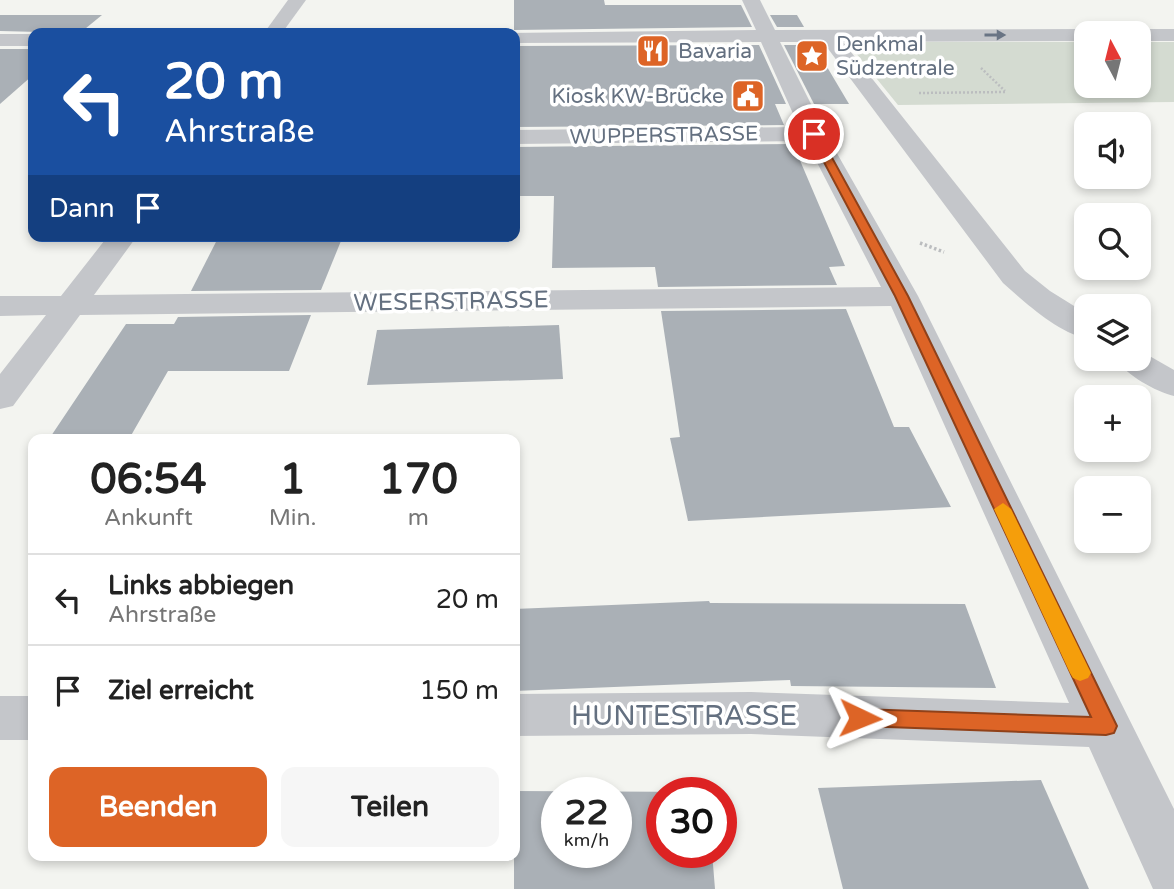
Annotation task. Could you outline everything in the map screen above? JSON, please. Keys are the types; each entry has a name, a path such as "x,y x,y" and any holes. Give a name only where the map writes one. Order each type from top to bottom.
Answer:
{"street":[{"path":"277,28 297,0"},
{"path":"751,0 814,134 902,296 1174,870"},
{"path":"1152,35 1174,34"},
{"path":"520,37 1074,35"},
{"path":"828,36 1014,276 1039,298 1074,321"},
{"path":"0,40 28,40"},
{"name":"WUPPERSTRASSE","path":"520,136 814,134"},
{"path":"0,398 118,242"},
{"name":"WESERSTRASSE","path":"0,306 902,296"},
{"path":"1151,370 1174,385"},
{"name":"HUNTESTRASSE","path":"520,715 751,713 1106,726"},
{"path":"0,718 28,718"}],"path":[{"path":"918,93 1005,92"}],"shaded area":[{"path":"847,42 1074,42 1074,98 1152,98 1152,42 1174,42 1174,102 898,105"}],"building":[{"path":"514,0 604,0 605,5 741,5 752,27 520,30 514,28"},
{"path":"0,15 102,15 86,28 0,31"},
{"path":"770,15 797,15 804,27 777,27"},
{"path":"759,45 786,104 775,104 784,125 520,127 520,46"},
{"path":"784,45 814,45 849,104 814,104"},
{"path":"0,49 28,49 28,79 0,104"},
{"path":"793,144 845,266 829,267 837,285 658,287 655,267 552,268 554,196 520,196 520,147"},
{"path":"216,242 341,242 321,290 191,291"},
{"path":"846,309 894,427 909,427 951,507 688,521 670,438 680,437 661,311"},
{"path":"311,315 289,371 168,371 132,434 52,434 126,324 174,324 178,317"},
{"path":"559,325 563,379 367,385 377,330"},
{"path":"709,601 965,604 996,688 791,686 790,680 520,691 520,609"},
{"path":"1041,780 1089,889 843,889 818,788"},
{"path":"520,791 541,791 541,868 632,868 632,792 646,792 646,868 713,868 715,889 514,889 514,861 520,861"}],"slow traffic":[{"path":"1003,509 1080,673"}],"place":[{"name":"Bavaria","path":"653,51"},
{"name":"Denkmal Südzentrale","path":"812,56"},
{"name":"Kiosk KW-Brücke","path":"748,96"}],"route":[{"path":"814,134 902,296 1106,726 860,718"}]}
